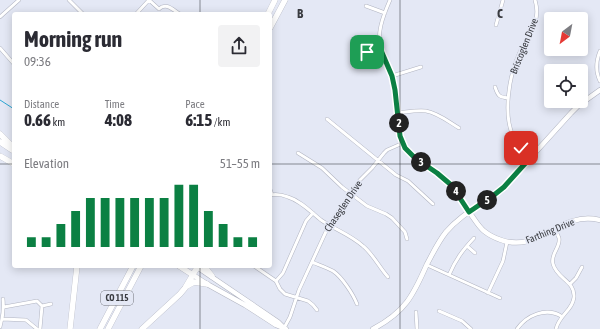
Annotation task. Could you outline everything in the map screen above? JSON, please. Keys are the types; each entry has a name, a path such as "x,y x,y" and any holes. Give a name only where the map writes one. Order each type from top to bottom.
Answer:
{"highway":[{"path":"268,12 275,0"},
{"path":"272,25 285,0"},
{"path":"0,134 12,146"},
{"path":"0,142 12,150"},
{"path":"0,156 12,163"},
{"path":"70,329 77,268"},
{"name":"CO 115","path":"100,329 132,268"},
{"name":"CO 115","path":"108,329 140,268"},
{"path":"182,268 193,275"},
{"path":"142,329 180,294 196,268"},
{"path":"206,268 212,276"},
{"path":"185,288 194,282 207,284"}],"street":[{"path":"0,17 19,0"},
{"path":"69,0 81,12"},
{"path":"138,12 149,0 159,9"},
{"name":"Farthing Drive","path":"390,0 379,32 380,48 392,76 400,136 410,154 450,184 479,226 497,238 507,242 527,241 571,221 580,219 600,220"},
{"path":"496,25 504,0"},
{"name":"Briscoglen Drive","path":"531,157 521,148 513,135 510,124 508,98 510,79 516,61 536,22 537,13 535,0"},
{"path":"158,12 161,6 166,6 176,12"},
{"path":"366,6 385,13"},
{"path":"0,48 12,62"},
{"path":"355,65 364,54 380,48"},
{"path":"600,51 596,67 600,81"},
{"path":"392,76 421,67"},
{"path":"495,87 498,94 508,98"},
{"path":"373,329 390,318 404,306 414,291 437,246 446,232 462,217 504,187 571,113 600,90"},
{"path":"397,113 420,111 430,112 459,128"},
{"path":"327,119 396,175 408,181 433,204"},
{"name":"Chaseglen Drive","path":"285,329 328,225 360,180 387,150 403,143"},
{"path":"298,153 322,168 334,180 368,206 392,218 405,232 407,239"},
{"path":"272,195 293,199 328,225 364,246 388,277"},
{"path":"276,281 283,273 306,221 313,213"},
{"path":"555,229 559,238 559,243 553,255 553,264 557,273 570,284 574,293 573,302 561,316 557,323 556,329"},
{"path":"449,275 460,254 474,238"},
{"path":"488,293 503,261 507,242"},
{"path":"467,246 475,254"},
{"path":"312,262 330,269 336,274 355,297 357,304"},
{"path":"427,265 500,298"},
{"path":"570,284 576,278 582,267"},
{"path":"200,268 278,322 285,329"},
{"path":"257,268 276,281 285,294 311,303 317,310"},
{"path":"193,275 285,329"},
{"path":"0,327 4,307 3,299"},
{"path":"4,307 37,301 42,306 40,329"},
{"path":"42,306 51,304"},
{"path":"439,311 462,321 471,329"},
{"path":"416,312 418,329"},
{"path":"517,329 525,320 538,313 552,312 561,316"},
{"path":"1,321 26,320 37,329"}],"waterway":[{"path":"0,100 12,108"}],"route":[{"path":"367,52 380,48 390,71 395,90 400,136 405,148 415,158 444,178 456,192 469,212 504,187 531,157 521,148"}]}
